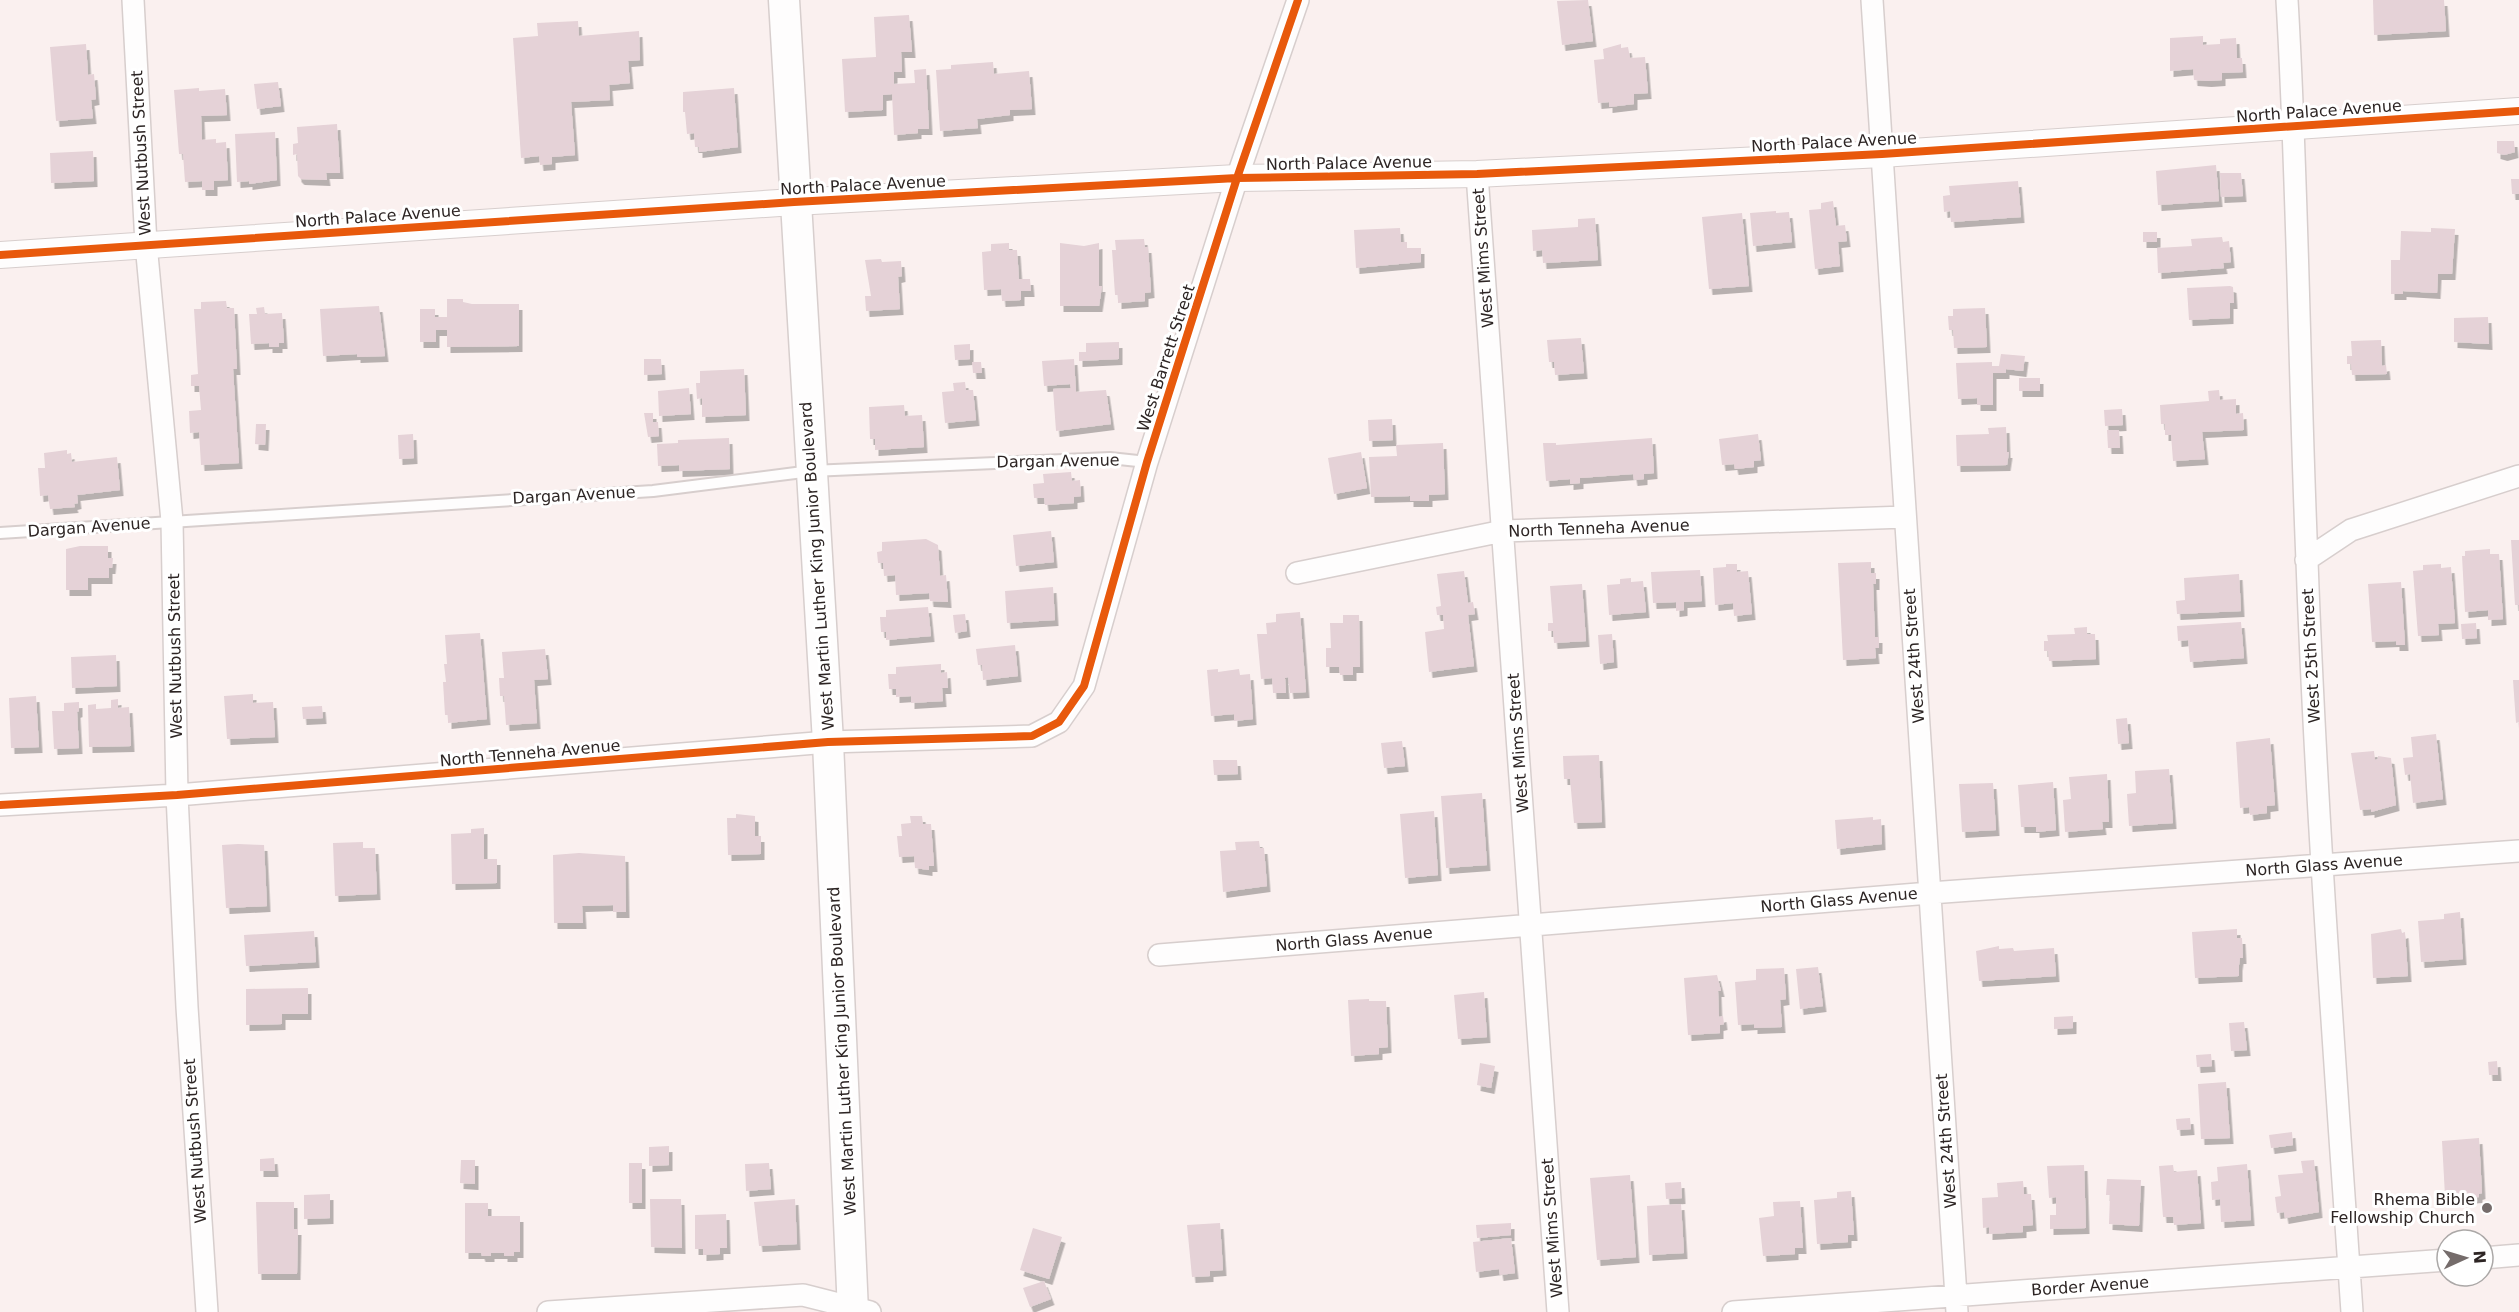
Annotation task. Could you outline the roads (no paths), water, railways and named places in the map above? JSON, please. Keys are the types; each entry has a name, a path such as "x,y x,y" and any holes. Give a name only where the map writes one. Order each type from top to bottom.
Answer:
{"main road":[{"name":"West Martin Luther King Junior Boulevard","path":"784,0 859,1310"}],"street":[{"name":"West Nutbush Street","path":"133,0 146,244 172,521 177,795 187,1007 207,1312"},
{"name":"West Barrett Street","path":"1059,722 1084,686 1147,462 1237,178 1298,0"},
{"name":"West 24th Street","path":"1872,0 1957,1304"},
{"name":"West 25th Street","path":"2287,0 2295,126 2307,560 2322,865 2352,1312"},
{"name":"North Palace Avenue","path":"0,255 794,202 1237,178 1477,174 1882,154 2519,111"},
{"name":"West Mims Street","path":"1477,174 1558,1312"},
{"path":"2307,560 2351,530 2519,476"},
{"name":"North Tenneha Avenue","path":"1297,573 1503,531 1905,517"},
{"name":"North Tenneha Avenue","path":"0,805 177,795 828,742 1032,736 1059,722"},
{"name":"North Glass Avenue","path":"1159,955 1930,893 2519,851"},
{"path":"2495,1257 2519,1255"},
{"name":"Border Avenue","path":"1733,1312 1957,1304 2435,1261"},
{"path":"548,1312 803,1295 859,1310"}],"lane":[{"name":"Dargan Avenue","path":"0,534 653,491 811,471 1110,458 1147,462"}],"place":[{"name":"Rhema Bible Fellowship Church","path":"2487,1208"}]}
